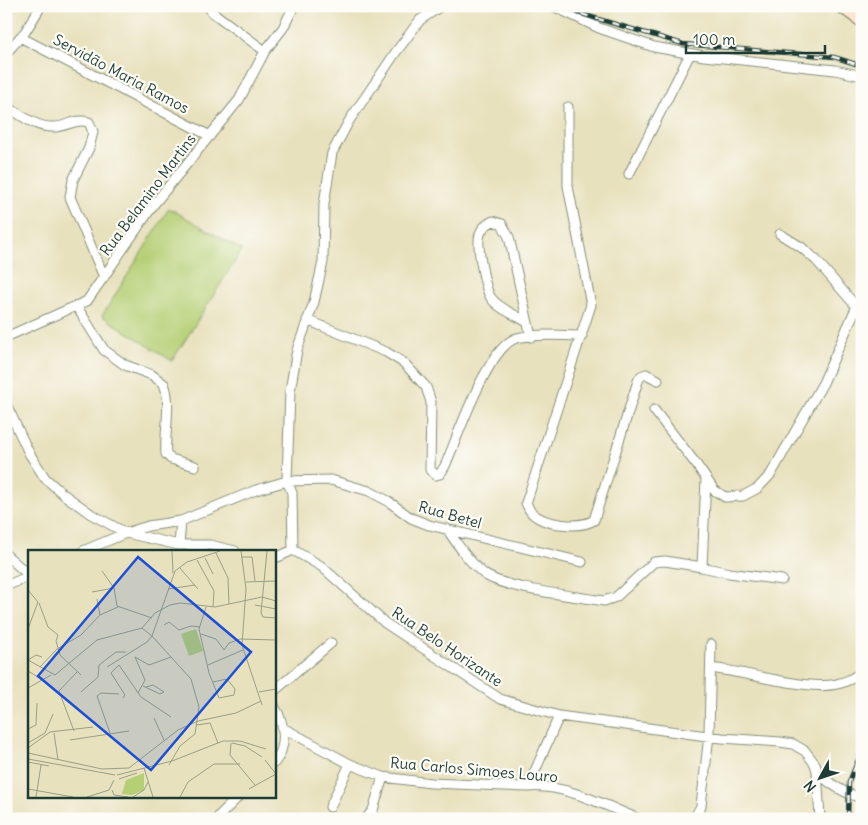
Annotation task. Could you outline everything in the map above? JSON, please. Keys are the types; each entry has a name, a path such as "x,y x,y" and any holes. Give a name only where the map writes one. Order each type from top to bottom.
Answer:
{"main road":[{"path":"841,6 862,21"}],"street":[{"path":"6,53 20,37 40,6"},
{"path":"208,6 212,12 265,51"},
{"name":"Rua Belamino Martins","path":"6,338 87,302 154,204 239,100 265,51 283,28 294,6"},
{"path":"275,557 293,550 292,493 287,481 290,391 297,350 314,302 323,262 324,204 332,153 349,121 396,52 420,20 441,6"},
{"path":"553,6 599,28 654,47 690,54 835,70 862,76"},
{"name":"Servidão Maria Ramos","path":"20,37 210,136"},
{"path":"629,174 690,54"},
{"path":"6,106 40,125 55,128 80,120 89,122 94,132 89,148 72,180 70,197 104,277"},
{"path":"568,107 568,186 591,305 526,502 531,513 543,521 564,525 588,524 594,520 638,381 641,376 646,374 658,380"},
{"path":"527,322 500,306 491,298 479,257 479,235 485,225 493,221 502,224 509,237 531,337"},
{"path":"654,410 714,490 725,497 743,496 758,488 771,474 823,383 859,310 816,260 801,247 780,234"},
{"path":"77,307 104,350 125,365 152,375 164,384 167,393 166,454 171,459 195,466"},
{"path":"307,320 386,352 404,363 426,387 431,402 430,470 436,475 440,474 445,466 482,377 502,347 516,338 582,336"},
{"path":"6,404 45,478 63,494 91,514 126,533 179,545 226,550"},
{"path":"702,567 706,479"},
{"name":"Rua Betel","path":"85,550 148,526 181,521 256,490 287,481 331,480 368,491 388,501 410,518 582,562"},
{"path":"179,545 181,521"},
{"path":"447,529 468,559 486,575 506,584 604,601 616,597 654,562 665,561 729,573 782,580"},
{"name":"Rua Belo Horizante","path":"293,550 321,566 385,623 500,699 559,716 722,738 793,744 805,751 815,764 817,771"},
{"path":"6,555 28,574"},
{"path":"6,586 28,575"},
{"path":"275,690 331,643"},
{"path":"694,819 701,806 709,735 711,644"},
{"path":"711,668 802,685 820,686 834,684 855,677 862,671"},
{"path":"275,708 284,728 281,747 275,762"},
{"path":"528,788 559,716"},
{"name":"Rua Carlos Simoes Louro","path":"284,728 350,764 383,777 431,783 528,788 539,786 573,793 638,819"},
{"path":"330,807 350,764"},
{"path":"817,771 828,783 849,795 862,798"},
{"path":"817,771 820,819"},
{"path":"366,819 373,810 383,777"},
{"path":"220,818 237,798"}],"green space":[{"path":"169,208 242,250 172,361 102,316"}],"railway":[{"path":"567,6 578,13 683,44 834,57 862,66"},
{"path":"848,819 849,782 862,750"}]}
